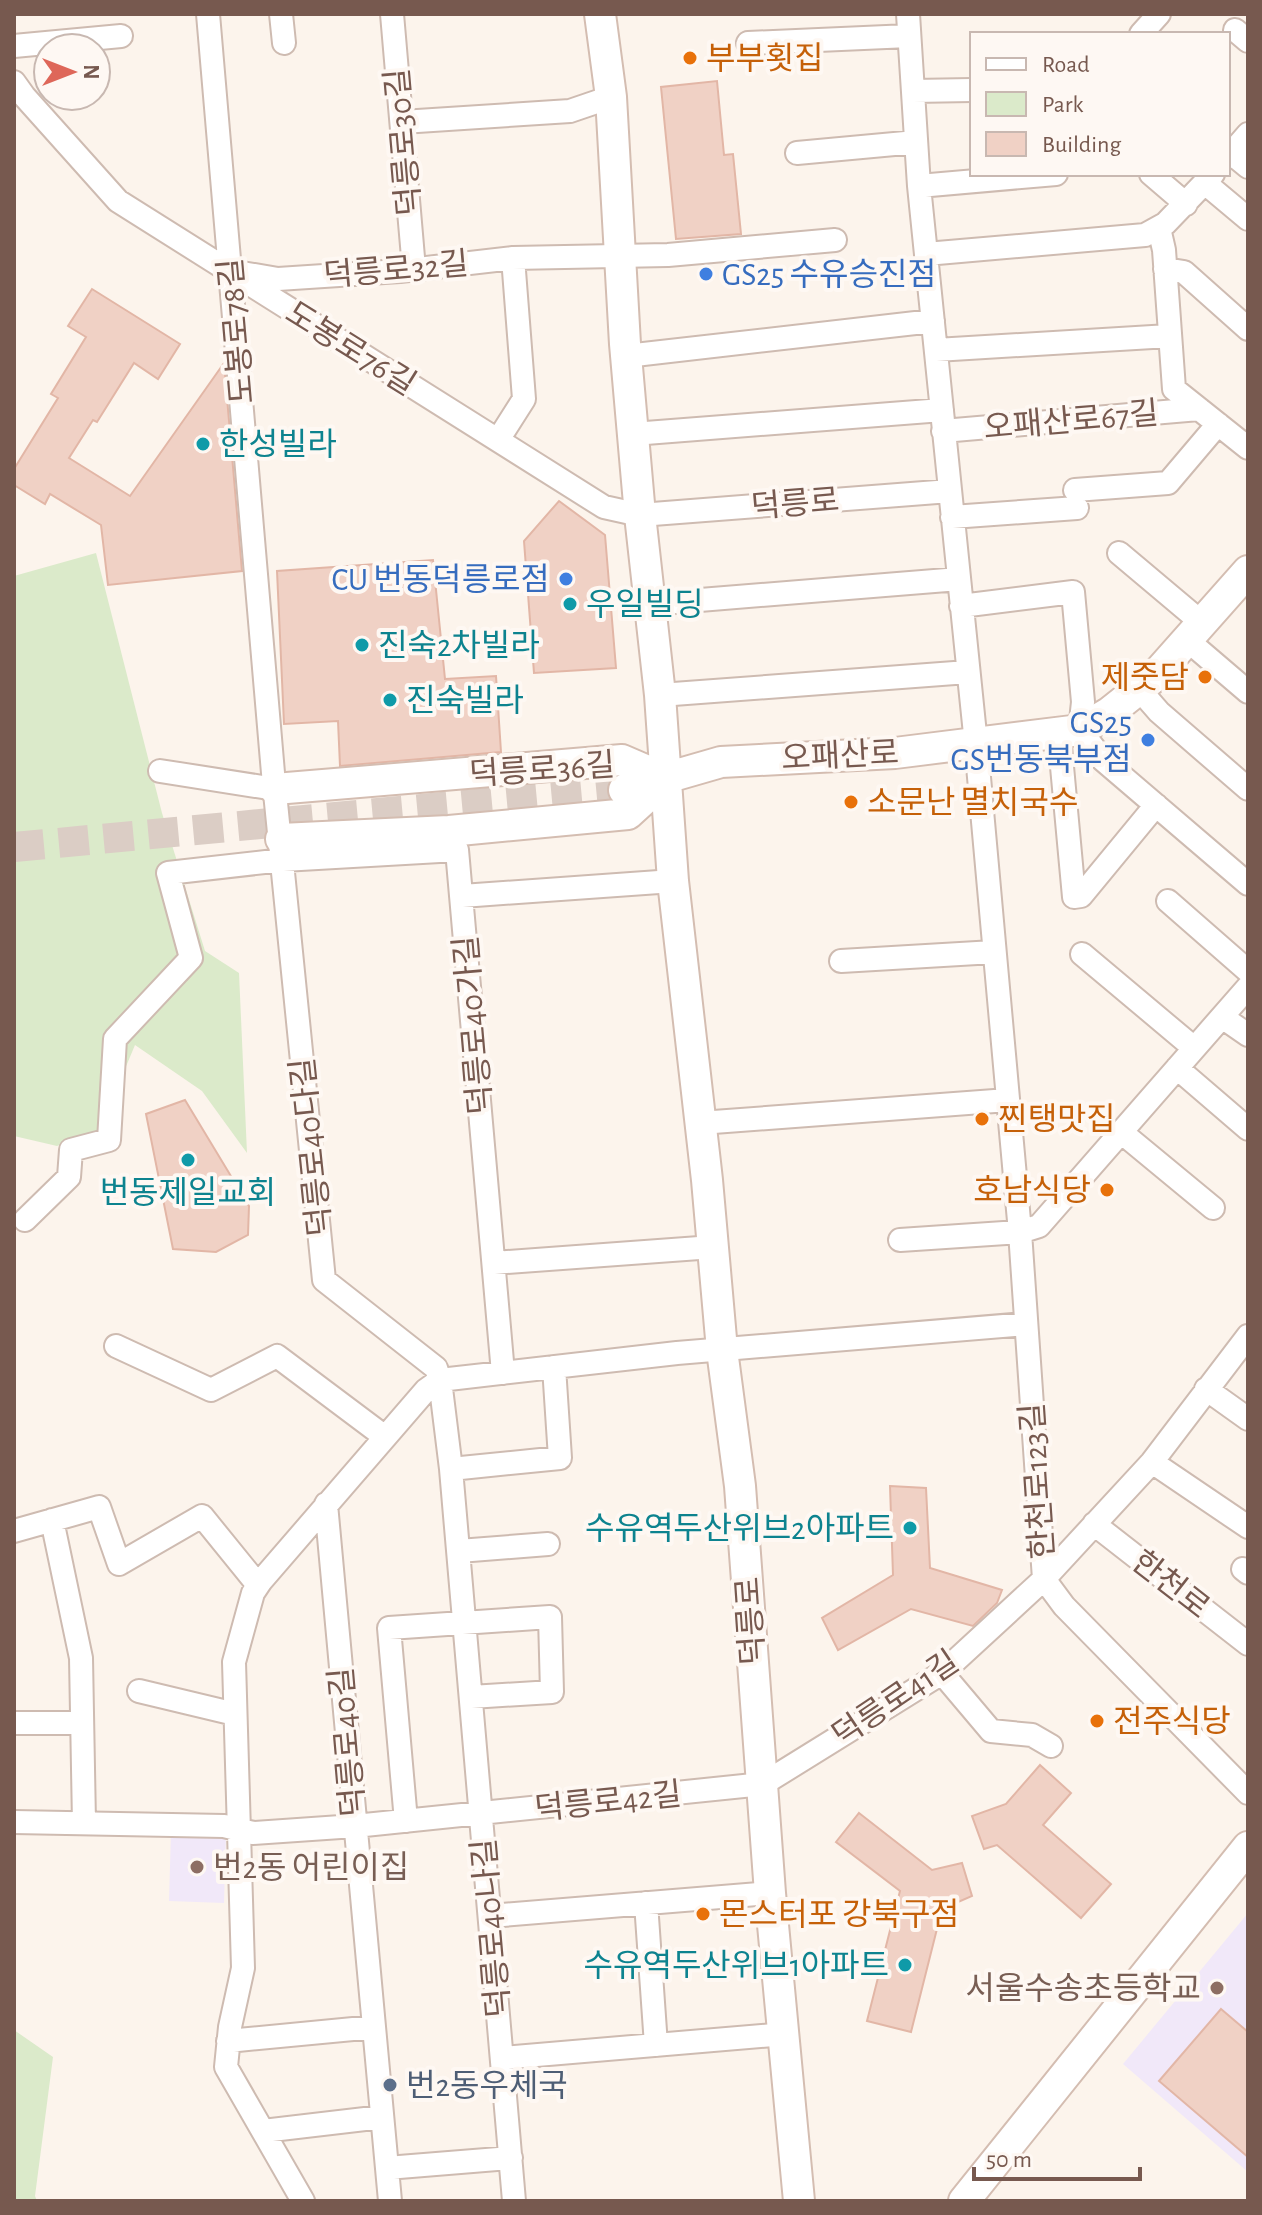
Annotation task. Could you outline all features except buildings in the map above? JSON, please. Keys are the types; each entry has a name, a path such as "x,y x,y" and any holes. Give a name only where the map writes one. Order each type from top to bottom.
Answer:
{"main road":[{"name":"덕릉로","path":"600,14 611,97 626,356 660,695 673,881 722,1350 740,1486 770,1893 799,2201"},
{"name":"오패산로","path":"624,790 721,762 895,753 1070,732 1110,712 1154,677 1248,571"},
{"name":"덕릉로36길","path":"275,789 622,760 666,779 628,814 282,849"},
{"path":"964,2201 1248,1847"}],"street":[{"name":"도봉로78길","path":"208,14 282,849"},
{"path":"281,14 284,43"},
{"name":"덕릉로30길","path":"392,14 414,269"},
{"path":"1143,32 1159,14"},
{"name":"오패산로67길","path":"748,43 908,25 919,186 976,744"},
{"path":"14,46 121,36"},
{"name":"도봉로76길","path":"14,83 118,201 604,507 640,515"},
{"path":"913,91 970,90"},
{"path":"402,122 570,111 611,97"},
{"path":"797,153 916,142"},
{"path":"919,186 1033,176"},
{"path":"1153,176 1186,204"},
{"path":"926,254 1145,235 1159,228 1186,204 1209,178 1248,219"},
{"path":"1159,228 1174,389 1248,448"},
{"path":"620,254 668,255 835,240"},
{"name":"덕릉로32길","path":"231,271 278,279 513,258 620,254"},
{"name":"덕릉로32길","path":"498,440 524,399 513,258"},
{"path":"1165,269 1184,272 1248,329"},
{"path":"626,356 933,321"},
{"path":"936,350 1169,336"},
{"name":"오패산로67길","path":"942,421 1199,409"},
{"path":"633,434 942,421"},
{"path":"952,517 1168,483 1218,424"},
{"name":"덕릉로","path":"640,515 950,491"},
{"path":"1119,553 1248,692"},
{"path":"651,604 959,579"},
{"path":"961,606 1073,592 1083,702 1070,732 1074,897 1081,896 1156,805"},
{"path":"660,695 968,672"},
{"path":"1139,689 1159,712 1248,789"},
{"path":"1070,732 1248,884"},
{"name":"한천로123길","path":"976,744 1020,1232 1044,1579 1064,1606 1248,1793"},
{"name":"덕릉로36길","path":"160,771 275,789"},
{"path":"25,1220 69,1177 71,1150 109,1140 115,1039 191,958 168,873 282,849"},
{"name":"덕릉로40가길","path":"282,849 457,850 503,1373"},
{"name":"덕릉로40다길","path":"282,849 324,1280 436,1368 440,1380"},
{"path":"462,896 673,881"},
{"path":"1168,901 1248,971"},
{"path":"841,961 994,952"},
{"path":"1082,954 1194,1048"},
{"path":"900,1240 1020,1232 1039,1226 1248,987"},
{"path":"1222,1017 1248,1035"},
{"path":"1177,1068 1248,1129"},
{"path":"700,1123 1008,1100"},
{"path":"1121,1132 1213,1208"},
{"path":"494,1263 713,1247"},
{"path":"303,2201 226,2067 228,2041 243,1968 234,1662 258,1585 426,1390 440,1380 722,1350 1026,1324"},
{"name":"덕릉로41길","path":"763,1784 942,1673 1044,1579 1152,1462 1206,1389 1245,1343"},
{"path":"116,1346 211,1390 277,1356 385,1437"},
{"path":"451,1469 560,1458 554,1367"},
{"name":"덕릉로40나길","path":"440,1380 459,1551 514,2201"},
{"path":"1206,1389 1248,1419"},
{"path":"1152,1462 1248,1527"},
{"name":"덕릉로40길","path":"326,1504 390,2201"},
{"path":"14,1531 99,1507 119,1564 202,1516 258,1585"},
{"path":"52,1520 81,1658 84,1823"},
{"name":"한천로","path":"1094,1524 1248,1644"},
{"path":"459,1551 548,1544"},
{"path":"406,1821 389,1628 550,1617 552,1692 471,1697"},
{"path":"942,1673 991,1731 1032,1735 1051,1746"},
{"path":"139,1691 235,1714"},
{"path":"14,1723 82,1723"},
{"name":"덕릉로42길","path":"14,1822 224,1826 253,1833 355,1826 763,1784"},
{"path":"490,1916 770,1893"},
{"path":"646,1903 656,2045"},
{"path":"228,2041 374,2027"},
{"path":"502,2058 785,2034"},
{"path":"263,2131 382,2117"},
{"path":"387,2168 511,2158"}],"shaded area":[{"name":"번2동 어린이집","path":"171,1831 226,1833 224,1903 169,1901"},
{"name":"서울수송초등학교","path":"1248,1913 1248,2172 1123,2064"}],"green space":[{"path":"96,553 162,813 205,951 239,973 247,1153 202,1091 135,1045 99,1131 57,1146 14,1136 14,576"},
{"path":"14,2030 53,2057 35,2196 37,2201 14,2201"}],"tunnel":[{"path":"14,847 624,790"}],"place":[{"name":"부부횟집","path":"690,58"},
{"name":"GS25 수유승진점","path":"706,274"},
{"name":"한성빌라","path":"203,444"},
{"name":"CU 번동덕릉로점","path":"566,579"},
{"name":"우일빌딩","path":"570,604"},
{"name":"진숙2차빌라","path":"362,645"},
{"name":"제줏담","path":"1205,677"},
{"name":"진숙빌라","path":"390,700"},
{"name":"GS25 GS번동북부점","path":"1148,740"},
{"name":"소문난 멸치국수","path":"851,802"},
{"name":"찐탱맛집","path":"982,1119"},
{"name":"번동제일교회","path":"188,1160"},
{"name":"호남식당","path":"1107,1190"},
{"name":"수유역두산위브2아파트","path":"910,1528"},
{"name":"전주식당","path":"1097,1721"},
{"name":"번2동 어린이집","path":"197,1867"},
{"name":"몬스터포 강북구점","path":"703,1914"},
{"name":"수유역두산위브1아파트","path":"905,1965"},
{"name":"서울수송초등학교","path":"1217,1988"},
{"name":"번2동우체국","path":"390,2085"}]}
